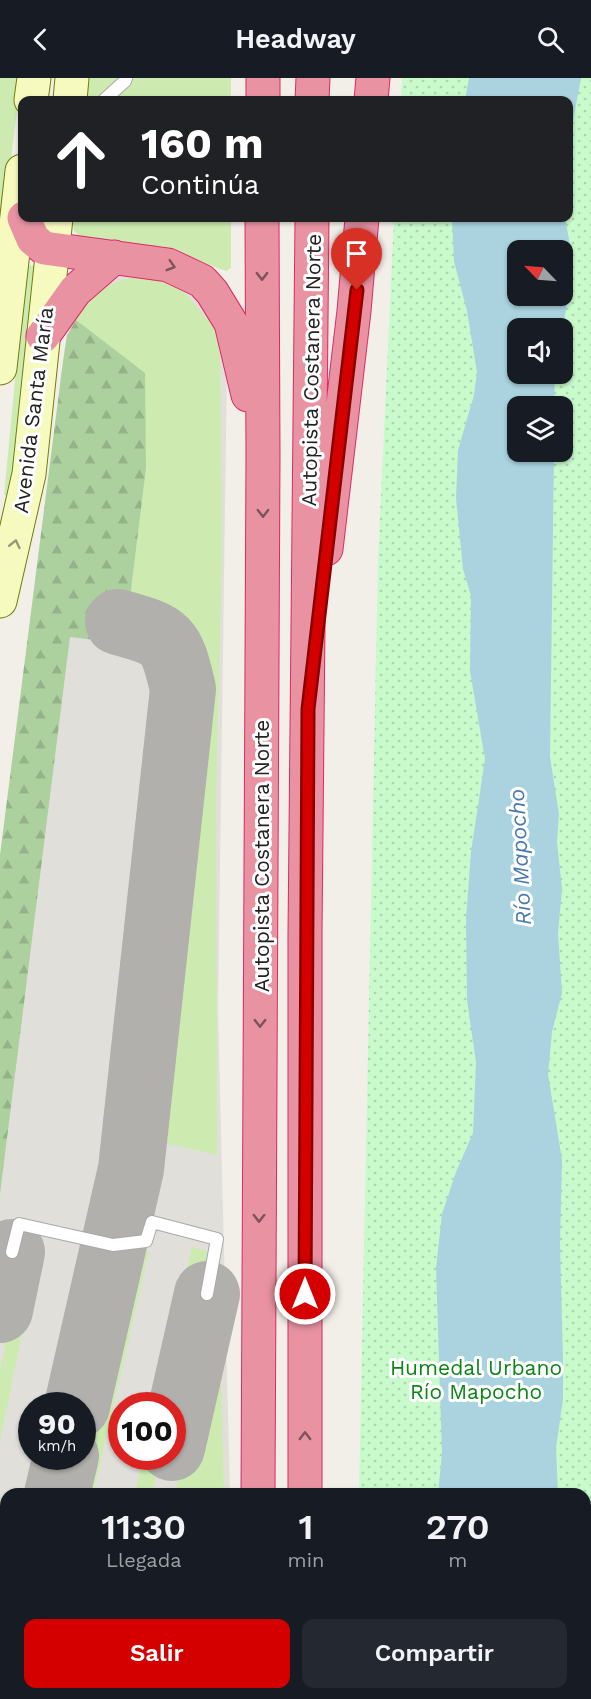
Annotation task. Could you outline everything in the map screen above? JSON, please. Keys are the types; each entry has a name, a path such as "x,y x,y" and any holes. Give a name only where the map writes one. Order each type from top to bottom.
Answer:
{"highway":[{"path":"263,78 263,96"},
{"path":"312,96 313,78"},
{"path":"371,96 373,78"},
{"path":"28,222 33,239 52,250 168,265 185,271 212,292 231,323 237,341 263,455"},
{"name":"Autopista Costanera Norte","path":"258,1488 262,222"},
{"name":"Autopista Costanera Norte","path":"305,1488 312,222"},
{"path":"308,709 354,311 362,222"},
{"path":"43,336 75,291 114,257"}],"main road":[{"path":"32,96 34,78"},
{"path":"70,96 72,78"},
{"name":"Avenida Santa María","path":"0,368 19,222"},
{"name":"Avenida Santa María","path":"0,601 29,474 56,222"}],"lane":[{"path":"108,96 126,78"},
{"path":"12,1252 19,1224 113,1245 146,1241 152,1222 217,1239 207,1294"}],"shaded area":[{"path":"146,271 191,293 214,320 227,365 218,1010 230,1488 0,1488 0,859 71,321 89,290 123,272"}],"green space":[{"path":"0,78 21,78 18,96 0,249"},
{"path":"87,78 231,78 231,96 85,96"},
{"name":"Humedal Urbano Río Mapocho","path":"402,78 591,78 591,1488 359,1488 378,560 394,222 573,222 573,96 401,96"},
{"path":"73,222 231,222 231,268 226,271 182,255 82,238 74,231"},
{"path":"26,265 35,266 10,496 4,495"},
{"path":"138,276 161,281 185,292 220,335 222,552 216,794 217,1155 152,1140 201,675 190,650 170,627 47,604 83,326 76,320 88,302 101,290 117,282"},
{"path":"76,320 145,373 146,468 129,606 108,606 104,641 70,637 0,1194 0,855 63,361 67,335"},
{"path":"0,1223 12,1225 0,1283"},
{"path":"28,1233 42,1236 0,1441 0,1370"},
{"path":"84,1245 102,1250 70,1392 54,1392"},
{"path":"127,1247 149,1251 117,1392 108,1392 108,1429 94,1488 73,1488 77,1470 96,1470 95,1392"},
{"path":"192,1247 210,1252 177,1392 158,1392"},
{"path":"219,1291 224,1488 176,1488 180,1470 186,1470 186,1443"},
{"path":"38,1470 52,1470 48,1488 34,1488"},
{"path":"140,1470 158,1470 153,1488 136,1488"}],"water":[{"path":"469,78 581,78 573,121 573,96 466,96"},
{"name":"Río Mapocho","path":"452,222 566,222 569,240 507,240 507,306 566,306 565,318 507,318 507,384 555,384 554,396 507,396 507,462 554,462 550,757 559,814 557,842 562,889 558,933 562,993 552,1032 548,1074 562,1160 560,1243 563,1399 556,1448 558,1488 439,1488 442,1453 436,1268 442,1214 456,1172 473,1133 476,1062 467,1000 466,918 471,852 485,759 470,671 471,596 463,569 456,498 458,450 474,395 477,372 467,311 454,261"}],"taxiway":[{"path":"80,1392 131,1169 183,689 175,659 165,642 148,631 118,622"},
{"path":"0,1310 12,1252"},
{"path":"185,1392 207,1294"},
{"path":"58,1488 63,1470"}],"route":[{"path":"305,1294 305,933 308,709 357,290"}]}
